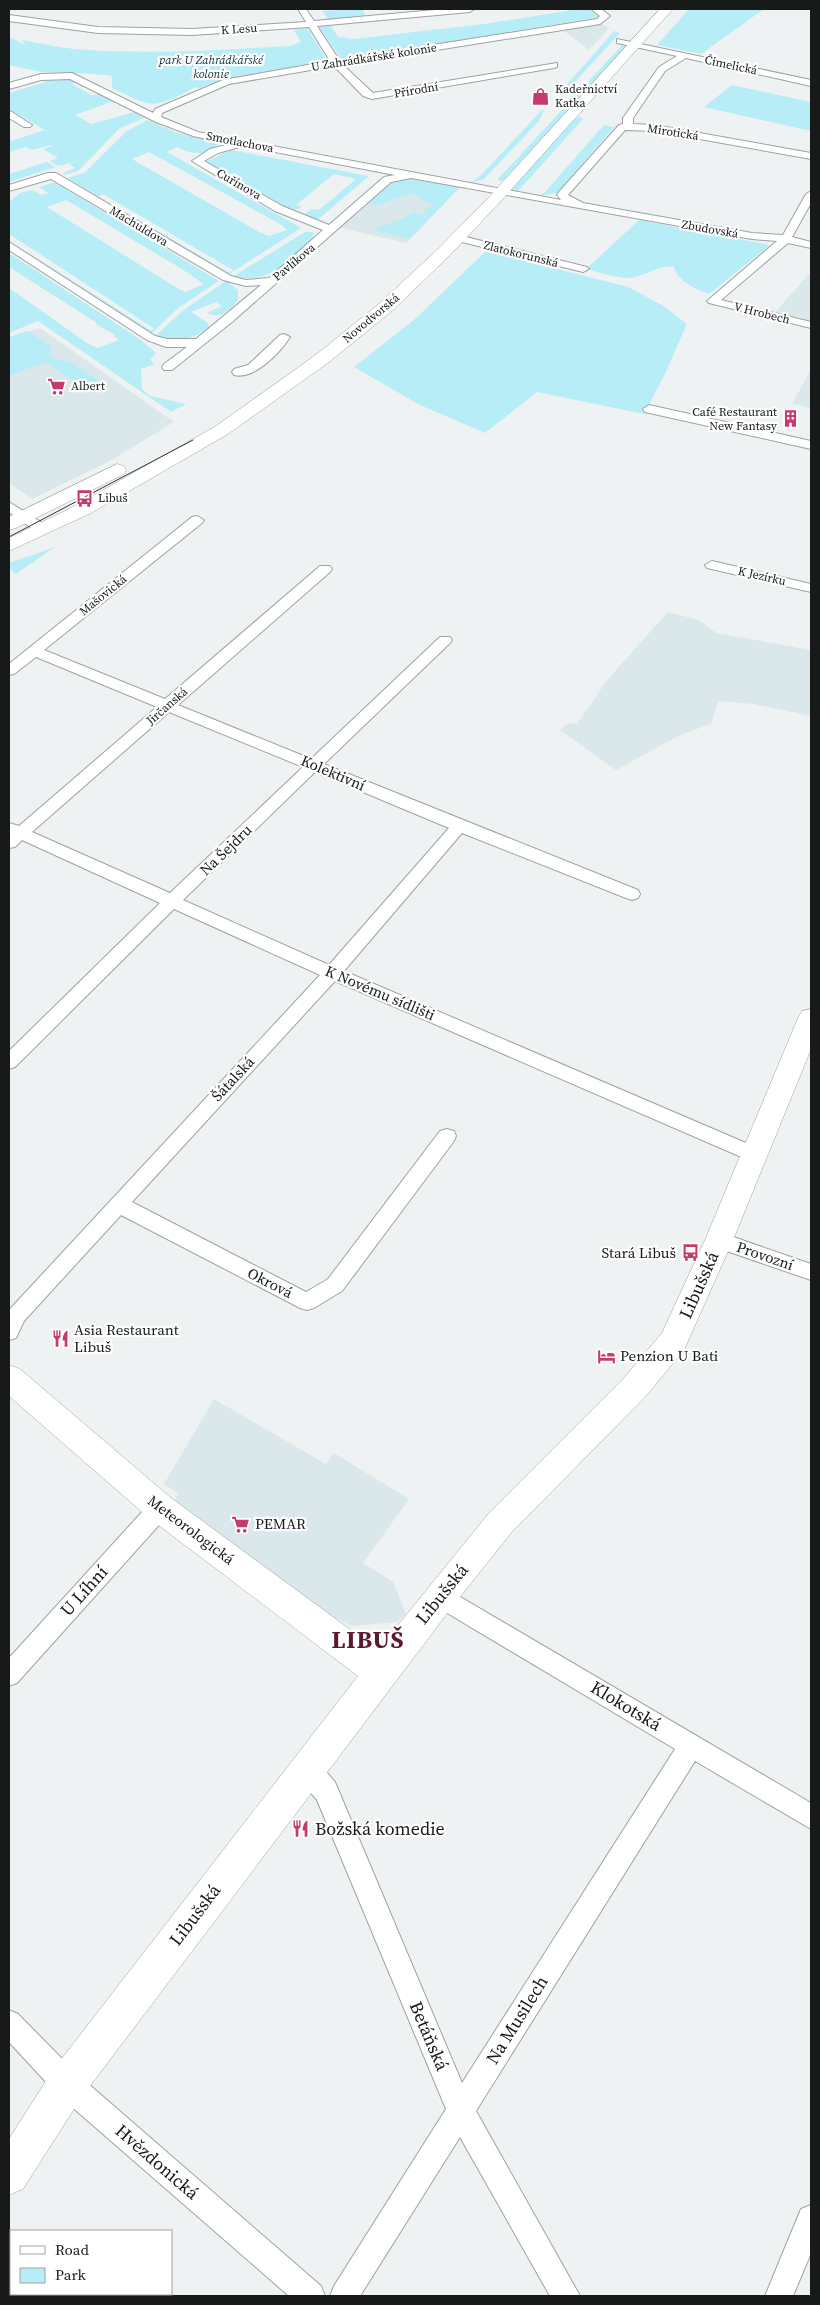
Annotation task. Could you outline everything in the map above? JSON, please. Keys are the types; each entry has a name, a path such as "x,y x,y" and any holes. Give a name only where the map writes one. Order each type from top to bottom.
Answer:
{"main road":[{"path":"594,68 650,9"},
{"name":"Novodvorská","path":"9,545 84,509 186,451 255,408 323,358 386,307 458,238 667,9"},
{"name":"Novodvorská","path":"14,516 123,467 224,409 306,354 369,304 428,248 494,176"},
{"name":"Libušská","path":"9,2175 67,2084 440,1596 500,1523 635,1387 673,1341 719,1240 753,1154 811,1018"},
{"name":"Meteorologická","path":"9,1378 160,1508 382,1673"}],"street":[{"name":"Přírodní","path":"302,9 336,62 366,94 372,96 554,65"},
{"name":"K Lesu","path":"9,18 60,26 140,32 192,32 310,24 470,9"},
{"name":"U Zahrádkářské kolonie","path":"159,120 156,117 158,111 226,82 336,62 600,21 606,16 595,9"},
{"path":"620,41 636,44"},
{"name":"Čimelická","path":"636,44 811,83"},
{"name":"Mirotická","path":"685,55 662,69 628,118 628,126 672,131 811,156"},
{"name":"Smotlachova","path":"9,86 41,77 72,76 159,120 224,144"},
{"path":"9,114 27,125"},
{"name":"Zbudovská","path":"584,206 569,201 562,195 620,128 628,126"},
{"name":"Cuřínova","path":"247,144 224,144 197,160 294,216 313,225 330,229"},
{"name":"Smotlachova","path":"247,144 386,174"},
{"name":"Machuldova","path":"9,188 52,174 227,278 246,283 272,281"},
{"path":"386,174 418,177 482,189"},
{"name":"Pavlíkova","path":"168,368 272,281 330,229 386,174"},
{"name":"Zbudovská","path":"482,189 752,236 786,239"},
{"path":"811,194 786,239 811,245"},
{"name":"Zlatokorunská","path":"458,238 583,270"},
{"name":"V Hrobech","path":"786,239 714,301 811,325"},
{"path":"9,245 151,338 166,343 197,344"},
{"path":"238,372 252,368 281,342 284,337"},
{"path":"650,409 811,444"},
{"path":"14,516 42,529"},
{"name":"Mašovická","path":"9,671 197,520"},
{"name":"K Jezírku","path":"712,565 811,588"},
{"name":"Jirčanská","path":"12,834 167,705 325,568"},
{"name":"Na Šejdru","path":"9,1062 172,901 445,640"},
{"name":"Kolektivní","path":"35,651 459,826 632,894"},
{"name":"Šátalská","path":"13,1324 118,1204 332,973 459,826"},
{"name":"K Novému sídlišti","path":"12,834 172,901 332,973 753,1154"},
{"name":"Okrová","path":"118,1204 307,1302 335,1285 447,1136"},
{"name":"Provozní","path":"719,1240 811,1272"},
{"name":"U Líhní","path":"9,1675 160,1508"},
{"name":"Klokotská","path":"440,1596 811,1817"},
{"name":"Na Musilech","path":"344,2296 690,1745"},
{"name":"Betáňská","path":"307,1769 326,1791 460,2110 566,2296"},
{"name":"Hvězdonická","path":"9,2023 67,2084 311,2296"},
{"path":"779,2296 811,2219"}],"shaded area":[{"path":"600,23 609,28 589,50 563,30"},
{"path":"386,167 465,182 406,243 337,227 395,178 396,174"},
{"path":"811,272 811,322 774,313"},
{"path":"40,328 174,422 108,462 32,499 9,483 9,337"},
{"path":"811,369 811,408 792,404 805,380"},
{"path":"668,612 699,620 716,633 811,650 811,716 753,704 718,701 711,724 680,735 616,770 560,730 569,723 577,724 608,679"},
{"path":"214,1399 326,1464 334,1453 409,1499 363,1563 393,1582 406,1614 398,1622 352,1626 305,1604 174,1502 178,1493 164,1484"}],"green space":[{"path":"362,9 366,16 329,20 322,11"},
{"path":"588,9 599,17 348,59 340,58 319,27 331,26 338,37 353,39 484,24"},
{"path":"689,9 764,9 701,54 657,45"},
{"name":"park U Zahrádkářské kolonie","path":"307,28 327,60 241,75 201,87 202,89 196,87 162,103 154,104 137,100 112,88 112,76 44,72 9,65 9,37 26,45 22,40 74,49 128,52 182,51 291,46 301,42 294,30"},
{"path":"614,31 620,33 571,86 566,90 563,89"},
{"path":"622,45 627,46 504,180 500,181 498,179"},
{"path":"68,79 78,82 72,84 91,95 101,94 114,101 75,115 91,124 135,112 144,118 120,128 78,171 64,175 65,172 75,168 69,164 79,161 58,166 50,161 58,158 43,149 51,145 32,150 26,147 9,152 9,140 45,130 9,109 9,93 46,82 43,80"},
{"path":"732,85 811,102 811,131 704,107"},
{"path":"544,110 538,122 484,179 471,183 482,174"},
{"path":"579,116 583,119 518,191 511,190 566,127"},
{"path":"148,120 177,133 218,143 210,151 205,152 193,153 177,147 167,152 301,228 229,274 67,178 84,173 127,131","holes":["149,152 282,225 287,230 269,236 261,233 132,159","103,194 233,270 233,271 228,272 98,196"]},
{"path":"604,125 614,127 557,193 539,196 545,192"},
{"path":"232,150 368,177 315,222 304,215 311,209 319,210 356,179 334,174 296,205 302,207 293,211 206,161"},
{"path":"47,162 55,167 9,182 9,174"},
{"path":"407,179 460,187 410,239 372,230 404,218 414,212 420,215 427,212 423,209 435,206 411,193 378,205 369,203 389,183"},
{"path":"56,183 219,281 178,308 152,333 9,240 150,330 155,329 9,234 9,202 20,193 32,190 41,195 48,193 39,187","holes":["66,200 204,284 185,292 47,207"]},
{"path":"639,220 770,245 709,294 683,281 674,267 662,267 629,278 586,269"},
{"path":"305,232 314,232 312,239 277,270 258,278 234,276"},
{"path":"486,251 628,287 662,305 687,324 664,376 644,414 537,392 485,433 420,405 354,367 415,319"},
{"path":"9,253 141,340 156,353 150,360 155,364 141,369 142,389 150,396 186,404 171,412 38,321 9,333 9,288 90,345 98,348 119,340 115,335 97,323 9,267"},
{"path":"226,281 238,290 238,300 232,307 220,315 207,313 222,306 216,302 191,312 208,323 209,327 204,331 191,337 176,340 169,340 156,335 185,309"},
{"path":"28,331 52,347 50,356 54,359 69,361 99,381 97,388 89,392 46,362 9,376 9,337"},
{"path":"55,547 16,574 9,568 9,563"}],"tram line":[{"path":"9,537 193,440"}],"place":[{"name":"Kadeřnictví Katka","path":"541,96"},
{"name":"Albert","path":"57,386"},
{"name":"Café Restaurant New Fantasy","path":"791,419"},
{"name":"Libuš","path":"84,498"},
{"name":"Stará Libuš","path":"690,1253"},
{"name":"Asia Restaurant Libuš","path":"60,1339"},
{"name":"Penzion U Bati","path":"606,1356"},
{"name":"PEMAR","path":"241,1524"},
{"name":"Božská komedie","path":"301,1829"}],"district":[{"name":"LIBUŠ","path":"368,1640"}]}
